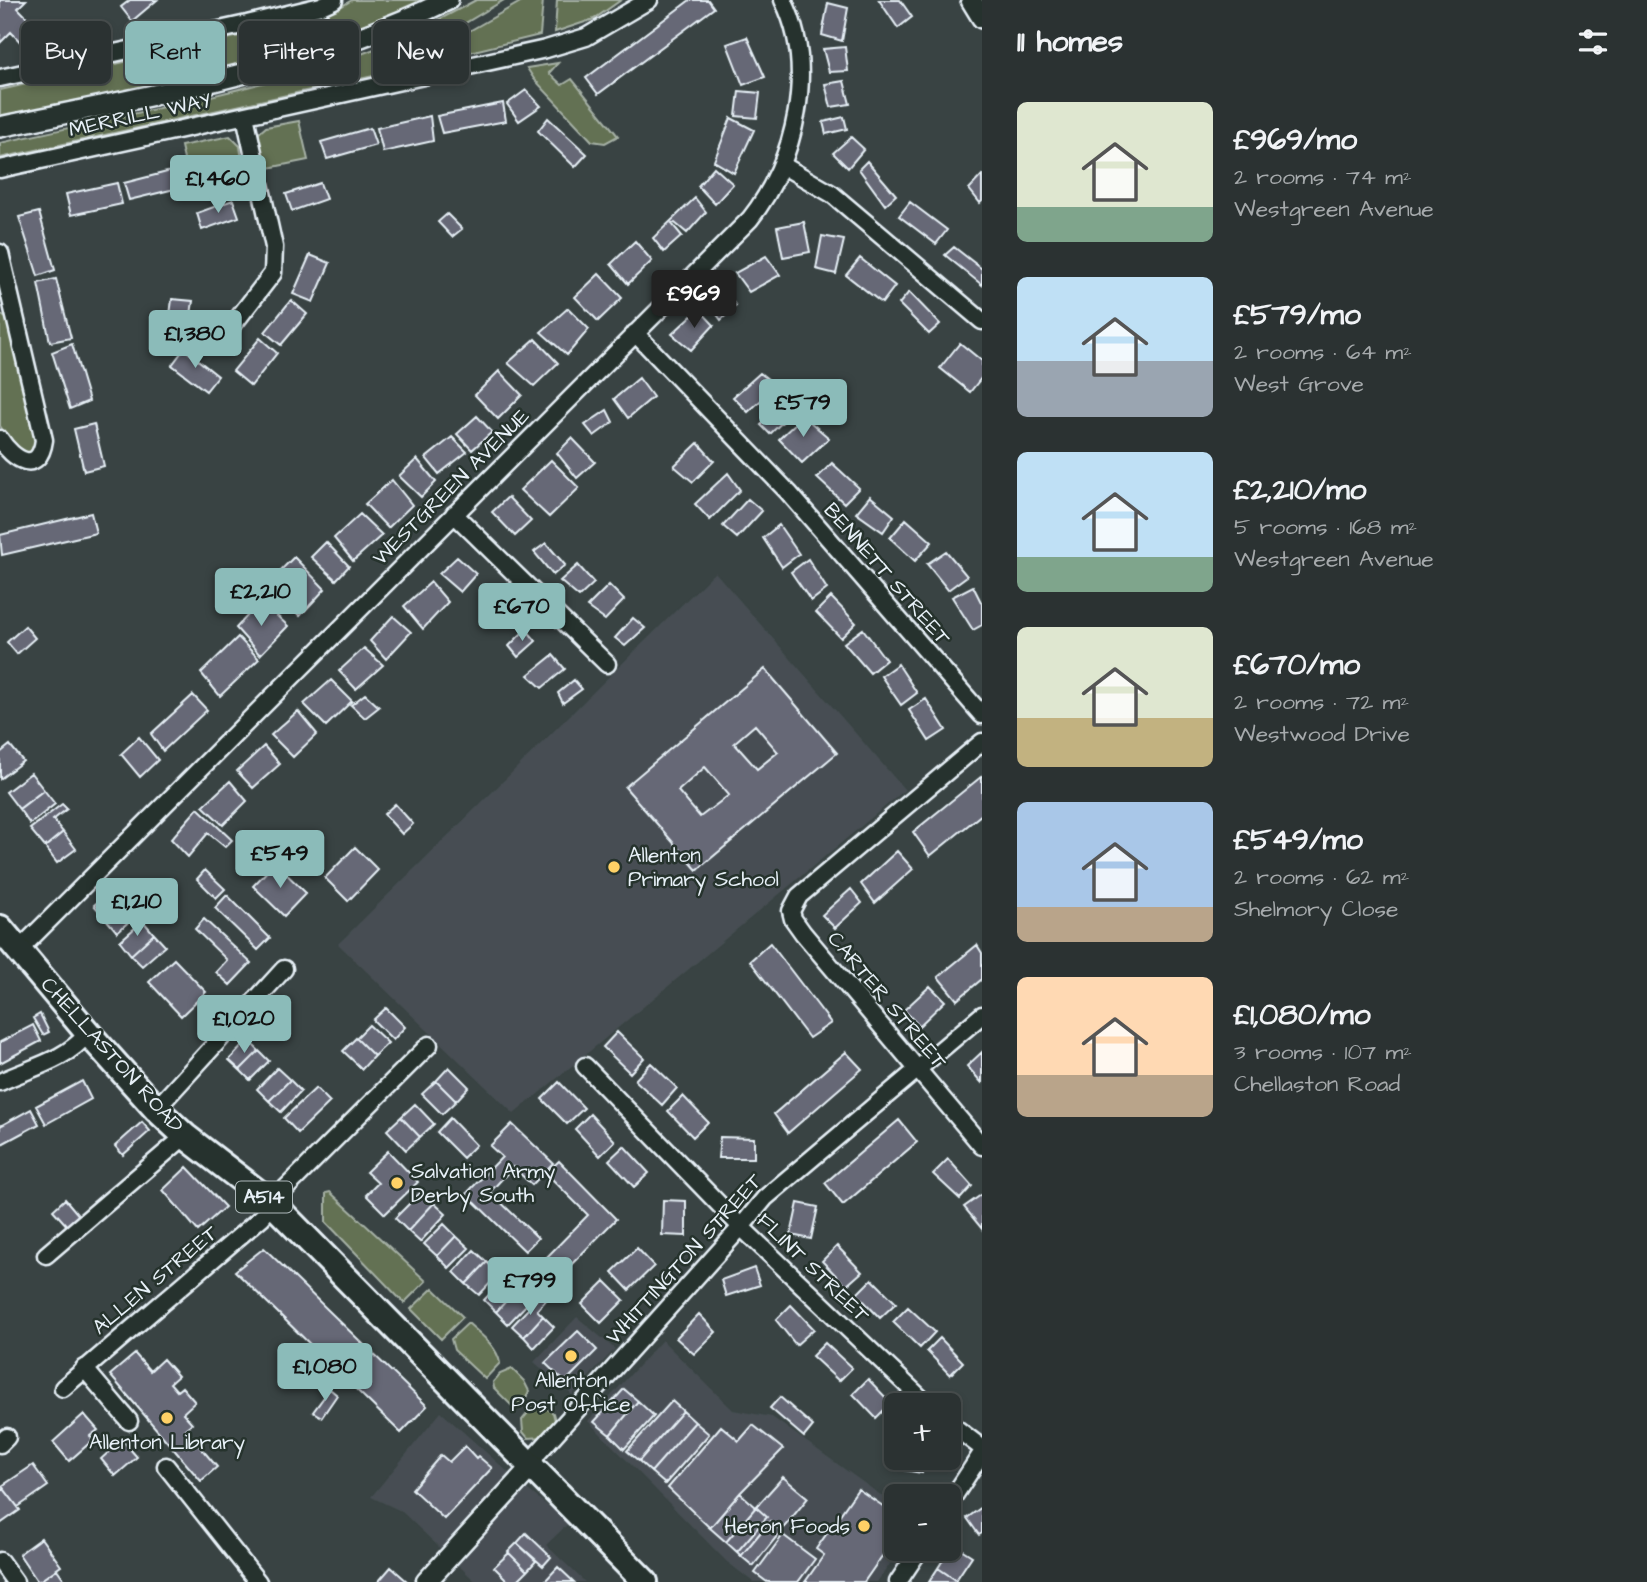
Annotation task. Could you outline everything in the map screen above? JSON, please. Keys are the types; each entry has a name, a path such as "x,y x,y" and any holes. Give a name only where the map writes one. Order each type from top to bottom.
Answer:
{"main road":[{"name":"CHELLASTON ROAD","path":"0,928 156,1109 185,1136 273,1204 531,1467"},
{"name":"A514","path":"531,1467 645,1582"}],"street":[{"path":"0,78 247,24 321,6 334,0"},
{"name":"MERRILL WAY","path":"0,127 280,64 386,29 448,0"},
{"name":"MERRILL WAY","path":"0,169 571,43 598,31 649,0"},
{"name":"WESTGREEN AVENUE","path":"18,951 750,219 770,190 782,165 799,99 801,77 794,33 783,0"},
{"path":"971,0 982,18"},
{"path":"222,339 275,267 274,247 245,116"},
{"path":"782,165 832,194 982,321"},
{"path":"0,253 5,301 32,381 44,440 39,454 33,460 25,462 13,457 0,439"},
{"name":"BENNETT STREET","path":"635,333 789,493 982,715"},
{"path":"454,514 607,664"},
{"name":"CARTER STREET","path":"982,742 799,896 791,911 803,933 982,1146"},
{"path":"156,1109 284,969"},
{"name":"WHITTINGTON STREET","path":"531,1467 537,1454 765,1198 982,1015"},
{"path":"0,1082 78,1046 88,1033"},
{"name":"ALLEN STREET","path":"63,1388 262,1217 429,1045"},
{"name":"FLINT STREET","path":"585,1066 741,1227 916,1393"},
{"path":"46,1255 185,1136"},
{"path":"84,1368 129,1421"},
{"path":"961,1433 982,1450 961,1484"},
{"path":"166,1466 258,1582"},
{"path":"426,1582 531,1467"},
{"path":"0,1561 15,1582"},
{"path":"898,1582 912,1561"}],"shaded area":[{"name":"Allenton Primary School","path":"715,572 905,790 514,1114 338,944"},
{"path":"577,1317 615,1349 572,1395 534,1362"},
{"path":"662,1340 733,1410 772,1417 884,1497 884,1561 892,1561 877,1582 753,1582 726,1561 588,1421"},
{"path":"441,1412 569,1523 546,1545 585,1582 476,1582 401,1511 371,1497"}],"green space":[{"path":"352,0 427,0 359,29 359,21 304,21"},
{"path":"476,0 504,0 469,21 436,21"},
{"path":"524,0 543,0 540,35 469,52 469,31"},
{"path":"557,0 621,0 594,19 555,32"},
{"path":"239,36 239,65 225,68 225,39"},
{"path":"373,49 373,76 359,79 359,55"},
{"path":"125,62 125,84 154,84 0,119 0,90 27,84 111,84 111,65"},
{"path":"558,63 549,73 562,85 572,79 618,136 605,143 592,141 527,68"},
{"path":"260,84 337,84 0,158 0,143"},
{"path":"299,121 308,160 263,169 258,145 259,133 266,127"},
{"path":"230,136 240,146 244,174 190,187 181,146"},
{"path":"0,314 9,320 35,432 36,441 30,454 18,452 0,426"},
{"path":"330,1192 426,1281 404,1303 326,1222 326,1193"},
{"path":"433,1288 463,1317 441,1339 411,1309"},
{"path":"468,1323 495,1351 500,1363 485,1379 454,1350 451,1339"},
{"path":"512,1369 524,1381 529,1391 526,1398 514,1408 494,1388 493,1382 500,1374"},
{"path":"542,1405 553,1413 556,1424 545,1437 528,1438 523,1432 522,1420 531,1409"}],"building":[{"path":"0,0 26,0 18,8 30,21 21,21 21,43 11,32 0,43"},
{"path":"130,0 157,0 132,21 121,7"},
{"path":"690,0 708,0 714,8 598,94 586,78"},
{"path":"879,0 900,0 912,17 898,28"},
{"path":"828,3 848,8 842,41 822,35"},
{"path":"747,37 765,77 743,85 727,44"},
{"path":"845,47 848,71 829,72 823,49"},
{"path":"844,81 850,104 831,107 825,84"},
{"path":"526,90 541,106 519,121 507,104"},
{"path":"739,91 760,93 757,118 736,116"},
{"path":"503,103 506,121 442,133 437,116"},
{"path":"430,116 433,141 383,152 377,128"},
{"path":"844,117 847,129 826,134 823,122"},
{"path":"548,118 587,154 575,167 538,131"},
{"path":"731,118 754,130 734,173 714,161"},
{"path":"370,128 376,145 327,159 321,142"},
{"path":"851,137 864,149 848,168 833,153"},
{"path":"867,161 896,195 885,205 859,169"},
{"path":"714,167 733,184 715,204 698,186"},
{"path":"179,169 183,187 129,200 124,183"},
{"path":"982,175 982,201 980,203 969,189"},
{"path":"117,183 122,204 71,215 66,194"},
{"path":"320,183 326,199 292,211 286,194"},
{"path":"695,198 706,212 687,233 675,223 672,224 682,236 664,252 653,238"},
{"path":"233,200 239,217 202,230 197,213"},
{"path":"910,202 947,230 936,244 899,216"},
{"path":"39,212 55,270 38,276 19,217"},
{"path":"447,214 462,229 452,237 438,222"},
{"path":"804,222 810,252 783,257 777,227"},
{"path":"822,236 844,240 836,274 816,269"},
{"path":"635,241 652,261 628,284 611,264"},
{"path":"954,247 982,269 982,285 945,255"},
{"path":"310,255 330,263 313,302 293,294"},
{"path":"766,256 780,275 749,292 735,273"},
{"path":"860,258 895,286 882,303 846,275"},
{"path":"599,274 622,298 598,321 575,297"},
{"path":"56,279 71,338 50,342 38,283"},
{"path":"725,292 736,306 721,320 709,304"},
{"path":"909,292 940,324 929,334 899,304"},
{"path":"172,299 193,301 187,343 167,340"},
{"path":"291,300 307,314 281,345 265,332"},
{"path":"568,308 589,329 567,355 541,332"},
{"path":"699,309 714,325 691,350 672,334"},
{"path":"260,338 277,353 251,386 233,371"},
{"path":"535,339 558,363 534,386 508,363"},
{"path":"960,343 982,361 982,377 970,392 940,368"},
{"path":"72,344 89,401 70,409 52,352"},
{"path":"184,349 218,376 206,391 172,365"},
{"path":"499,371 522,395 498,419 475,395"},
{"path":"760,373 777,386 748,412 733,397"},
{"path":"639,378 653,397 628,418 614,399"},
{"path":"788,400 796,409 770,434 761,425"},
{"path":"607,410 613,422 594,436 585,425"},
{"path":"477,416 492,432 472,450 457,434"},
{"path":"803,416 829,438 802,463 779,439"},
{"path":"94,424 104,466 84,471 74,429"},
{"path":"452,437 467,452 439,474 426,458"},
{"path":"572,438 595,462 577,478 557,453"},
{"path":"698,443 714,461 693,482 674,466"},
{"path":"417,459 436,482 421,497 399,476"},
{"path":"551,460 579,488 549,517 520,490"},
{"path":"832,463 859,488 844,503 817,478"},
{"path":"728,473 740,490 710,520 695,504"},
{"path":"392,480 412,505 388,528 365,504"},
{"path":"870,496 894,516 883,532 856,513"},
{"path":"508,497 531,521 515,536 492,512"},
{"path":"748,499 762,511 737,538 723,526"},
{"path":"91,513 96,533 2,555 0,535"},
{"path":"360,514 382,535 353,561 334,538"},
{"path":"906,519 932,542 915,561 890,538"},
{"path":"779,525 799,554 782,567 763,538"},
{"path":"326,542 349,566 336,580 311,557"},
{"path":"546,543 565,565 553,575 534,552"},
{"path":"946,551 967,576 948,590 927,564"},
{"path":"294,557 325,589 300,616 266,585"},
{"path":"457,557 476,574 460,592 439,574"},
{"path":"808,559 827,589 811,601 791,572"},
{"path":"578,565 594,583 579,597 560,581"},
{"path":"431,582 448,602 423,629 404,606"},
{"path":"609,585 624,600 605,620 587,607"},
{"path":"973,586 982,604 982,625 973,630 952,597"},
{"path":"831,597 856,623 841,638 816,612"},
{"path":"261,601 288,626 260,655 236,628"},
{"path":"393,616 411,632 386,659 370,641"},
{"path":"633,618 645,628 625,646 615,638"},
{"path":"25,626 35,638 17,654 7,642"},
{"path":"526,629 536,641 518,657 509,646"},
{"path":"863,629 886,660 870,673 844,643"},
{"path":"238,637 259,659 220,696 201,673"},
{"path":"364,648 383,665 356,689 339,671"},
{"path":"553,655 565,669 542,688 528,675"},
{"path":"898,664 917,693 901,705 881,676"},
{"path":"765,669 837,753 697,870 625,787","holes":["755,725 778,752 757,769 734,743","705,767 729,795 700,817 678,791"]},
{"path":"331,680 352,701 326,726 304,704"},
{"path":"574,680 582,689 563,703 558,693"},
{"path":"365,694 379,707 365,718 351,705"},
{"path":"193,695 207,710 163,751 151,734"},
{"path":"926,699 946,730 929,741 909,710"},
{"path":"298,711 317,734 293,757 271,735"},
{"path":"139,737 158,760 140,777 121,754"},
{"path":"10,745 23,761 0,779 0,753"},
{"path":"264,746 280,764 253,788 237,771"},
{"path":"31,773 44,790 19,809 6,792"},
{"path":"982,776 982,814 930,856 913,832"},
{"path":"230,781 247,801 223,825 203,806"},
{"path":"44,790 55,804 30,824 19,809"},
{"path":"62,804 67,809 53,820 63,832 45,847 30,829"},
{"path":"395,804 413,824 402,834 384,814"},
{"path":"198,808 232,840 225,847 208,833 188,857 171,839"},
{"path":"63,832 76,849 57,863 45,847"},
{"path":"355,847 378,870 348,901 325,878"},
{"path":"897,851 913,869 875,903 861,884"},
{"path":"275,863 306,893 284,916 253,886"},
{"path":"205,870 225,889 216,898 197,879"},
{"path":"116,886 139,913 117,932 94,905"},
{"path":"851,889 862,903 835,928 822,915"},
{"path":"227,895 270,938 258,950 215,908"},
{"path":"204,919 251,963 230,985 216,972 227,960 195,929"},
{"path":"143,921 154,934 131,955 120,941"},
{"path":"154,934 165,946 142,966 131,955"},
{"path":"770,943 831,1023 809,1038 750,961"},
{"path":"977,945 982,953 982,979 957,1000 938,977"},
{"path":"174,959 206,992 181,1016 149,982"},
{"path":"930,986 945,1001 919,1026 904,1010"},
{"path":"386,1008 405,1027 393,1040 373,1020"},
{"path":"40,1014 49,1032 43,1035 33,1018"},
{"path":"33,1025 41,1041 0,1063 0,1042"},
{"path":"369,1025 388,1043 374,1056 356,1038"},
{"path":"617,1032 644,1058 630,1073 603,1047"},
{"path":"356,1038 374,1056 362,1069 343,1051"},
{"path":"248,1040 259,1051 240,1070 229,1060"},
{"path":"259,1051 269,1061 250,1080 240,1070"},
{"path":"846,1052 862,1069 788,1133 774,1114"},
{"path":"982,1052 982,1083 967,1066"},
{"path":"651,1063 677,1088 662,1105 635,1080"},
{"path":"449,1067 469,1087 456,1101 436,1081"},
{"path":"277,1068 290,1080 269,1101 257,1089"},
{"path":"290,1080 301,1091 281,1112 269,1101"},
{"path":"82,1081 91,1099 46,1124 36,1106"},
{"path":"436,1081 456,1101 442,1114 422,1094"},
{"path":"559,1082 584,1108 567,1124 542,1099"},
{"path":"316,1088 330,1102 298,1133 284,1118"},
{"path":"683,1096 708,1122 693,1137 668,1111"},
{"path":"415,1104 434,1124 420,1137 401,1117"},
{"path":"31,1109 39,1124 0,1145 0,1126"},
{"path":"590,1114 615,1141 600,1156 575,1129"},
{"path":"401,1117 420,1137 406,1150 387,1130"},
{"path":"450,1118 476,1145 463,1158 437,1132"},
{"path":"899,1120 917,1142 843,1205 825,1183"},
{"path":"142,1122 150,1131 123,1155 115,1146"},
{"path":"512,1124 553,1163 532,1185 513,1167 490,1192 538,1238 525,1251 466,1194 502,1157 490,1146"},
{"path":"720,1137 754,1138 754,1158 718,1158"},
{"path":"624,1146 649,1173 634,1187 609,1160"},
{"name":"Salvation Army Derby South","path":"388,1151 418,1182 385,1214 366,1195 378,1183 366,1172"},
{"path":"948,1159 972,1186 960,1199 933,1174"},
{"path":"559,1161 616,1219 561,1275 545,1259 588,1215 546,1173"},
{"path":"187,1167 225,1207 198,1231 163,1190"},
{"path":"422,1191 434,1203 408,1231 395,1218"},
{"path":"982,1196 982,1229 964,1207"},
{"path":"65,1199 81,1218 69,1228 53,1210"},
{"path":"663,1200 686,1201 686,1236 662,1235"},
{"path":"434,1203 446,1214 420,1242 408,1231"},
{"path":"798,1203 818,1207 811,1239 791,1235"},
{"path":"444,1224 456,1236 437,1256 424,1244"},
{"path":"456,1236 469,1248 449,1268 437,1256"},
{"path":"837,1246 862,1272 846,1286 822,1261"},
{"path":"264,1248 427,1406 401,1433 235,1271"},
{"path":"637,1248 654,1266 629,1290 612,1272"},
{"path":"474,1250 487,1262 466,1284 454,1272"},
{"path":"487,1262 499,1274 479,1295 466,1284"},
{"path":"754,1268 760,1285 726,1296 721,1280"},
{"path":"504,1279 516,1290 496,1312 484,1300"},
{"path":"872,1279 896,1303 880,1318 857,1294"},
{"path":"605,1281 624,1300 601,1323 582,1304"},
{"path":"516,1290 529,1302 508,1324 496,1312"},
{"path":"542,1294 547,1299 537,1310 543,1316 524,1337 512,1326"},
{"path":"791,1305 814,1329 796,1345 776,1320"},
{"path":"908,1307 935,1332 920,1348 893,1322"},
{"path":"699,1314 716,1332 694,1354 676,1338"},
{"path":"543,1316 554,1327 534,1348 524,1337"},
{"name":"Allenton Post Office","path":"578,1331 597,1350 565,1382 545,1363"},
{"path":"940,1338 963,1362 950,1375 927,1351"},
{"path":"825,1343 852,1368 839,1381 812,1356"},
{"name":"Allenton Library","path":"135,1354 150,1371 163,1359 178,1376 170,1383 177,1391 182,1387 195,1402 183,1413 192,1423 185,1429 217,1467 201,1481 110,1375"},
{"path":"868,1379 884,1396 884,1410 876,1418 853,1394"},
{"path":"330,1389 337,1395 322,1417 313,1412"},
{"path":"624,1389 638,1401 610,1435 594,1422"},
{"path":"780,1397 813,1426 804,1437 770,1408"},
{"path":"638,1401 654,1416 624,1449 610,1435"},
{"path":"672,1401 683,1411 639,1461 627,1451"},
{"path":"683,1411 695,1422 651,1472 639,1461"},
{"path":"84,1414 98,1430 90,1436 93,1440 69,1461 53,1442"},
{"path":"695,1422 709,1434 665,1484 651,1472"},
{"path":"753,1425 783,1449 710,1528 668,1488 721,1426 739,1441"},
{"path":"122,1440 137,1457 115,1476 101,1459"},
{"path":"465,1446 476,1458 478,1456 492,1468 444,1519 412,1489 441,1455 449,1462"},
{"path":"33,1465 48,1486 18,1507 2,1486"},
{"path":"783,1477 808,1498 781,1531 770,1521 741,1556 737,1552 767,1517 756,1507"},
{"path":"4,1489 20,1510 0,1524 0,1492"},
{"name":"Heron Foods","path":"858,1489 884,1507 884,1553 864,1582 805,1582 824,1555 816,1549"},
{"path":"740,1493 756,1507 726,1542 710,1528"},
{"path":"756,1507 767,1517 737,1552 726,1542"},
{"path":"982,1507 982,1533 979,1535 967,1518"},
{"path":"770,1521 781,1531 753,1566 741,1556"},
{"path":"526,1533 551,1557 543,1566 517,1543"},
{"path":"783,1535 815,1559 798,1582 767,1582 755,1573"},
{"path":"41,1538 61,1566 38,1582 19,1554"},
{"path":"517,1543 536,1561 527,1571 508,1552"},
{"path":"961,1549 972,1556 956,1580 938,1568 942,1561 961,1561"},
{"path":"509,1553 527,1571 516,1582 509,1582 494,1567"},
{"path":"391,1567 408,1582 378,1582"},
{"path":"558,1567 574,1582 544,1582"},
{"path":"938,1568 956,1580 955,1582 929,1582"},
{"path":"57,1569 66,1582 38,1582"}],"place":[{"name":"Allenton Primary School","path":"614,867"},
{"name":"Salvation Army Derby South","path":"397,1183"},
{"name":"Allenton Post Office","path":"571,1356"},
{"name":"Allenton Library","path":"167,1418"},
{"name":"Heron Foods","path":"864,1526"}]}
